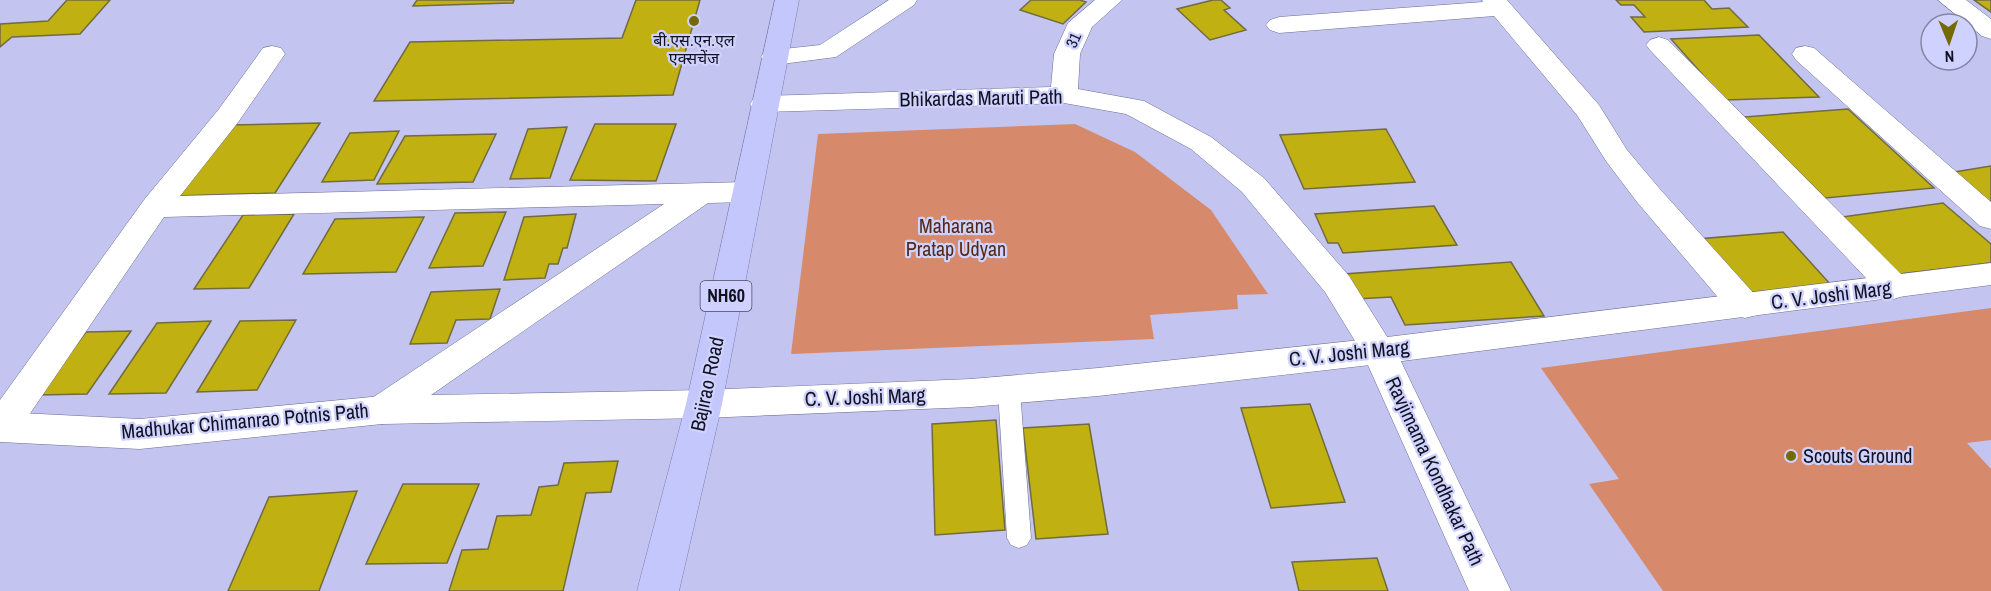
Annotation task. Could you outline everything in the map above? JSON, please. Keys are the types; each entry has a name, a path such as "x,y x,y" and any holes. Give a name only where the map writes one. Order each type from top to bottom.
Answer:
{"highway":[{"name":"Bajirao Road","path":"658,591 704,404 787,0"}],"street":[{"path":"864,100 824,94 812,87 812,79 827,52 905,0"},
{"name":"31","path":"1064,95 1067,54 1081,23 1110,0"},
{"path":"1950,0 1991,31"},
{"path":"1279,25 1497,4 1589,111 1616,155 1648,195 1745,306"},
{"path":"1659,45 1894,287"},
{"path":"774,57 827,52"},
{"path":"1,427 155,207 229,115 272,54"},
{"path":"1805,54 1991,219"},
{"name":"Bhikardas Maruti Path","path":"764,104 1064,95 1134,107 1201,143 1253,185 1337,284 1379,351"},
{"path":"155,207 747,192"},
{"name":"Madhukar Chimanrao Potnis Path","path":"382,410 699,195"},
{"name":"C. V. Joshi Marg","path":"704,404 1009,390 1379,351 1991,274"},
{"name":"Ravjimama Kondhakar Path","path":"1379,351 1490,591"},
{"name":"Madhukar Chimanrao Potnis Path","path":"1,427 140,434 382,410 704,404"}],"lane":[{"path":"1009,390 1019,538"}],"green space":[{"name":"Maharana Pratap Udyan","path":"1075,124 1135,152 1211,210 1268,294 1237,295 1238,309 1150,315 1154,339 791,354 818,134"},
{"name":"Scouts Ground","path":"1991,308 1991,440 1967,443 1991,469 1991,591 1663,591 1589,484 1619,479 1541,368"}],"building":[{"path":"67,0 110,0 80,34 12,37 0,47 0,24 48,21"},
{"path":"417,0 514,0 513,3 413,6"},
{"path":"636,0 700,0 673,95 374,101 410,42 622,38"},
{"path":"1031,0 1086,2 1063,24 1020,10"},
{"path":"1221,0 1230,8 1224,10 1246,30 1210,40 1177,9"},
{"path":"1616,0 1704,0 1712,9 1729,8 1748,27 1644,32 1631,17 1645,17 1634,5 1621,5"},
{"path":"1974,0 1991,0 1991,12"},
{"path":"1759,35 1819,97 1725,100 1671,39"},
{"path":"1848,109 1934,188 1825,198 1743,117"},
{"path":"320,123 275,193 177,196 229,125"},
{"path":"595,124 676,124 656,181 570,180"},
{"path":"567,127 550,178 510,179 528,129"},
{"path":"1386,129 1415,182 1304,189 1280,135"},
{"path":"399,131 374,180 322,182 350,133"},
{"path":"496,134 473,182 377,184 405,136"},
{"path":"1991,166 1991,212 1942,174"},
{"path":"1943,203 1991,244 1991,263 1900,274 1842,217"},
{"path":"1434,206 1457,245 1343,253 1338,243 1328,243 1315,214"},
{"path":"506,212 483,266 429,268 455,213"},
{"path":"294,214 249,288 194,289 243,215"},
{"path":"576,214 567,248 563,248 558,264 549,264 545,278 504,280 524,217"},
{"path":"424,217 396,272 303,274 335,219"},
{"path":"1783,232 1832,286 1741,293 1697,239"},
{"path":"1511,262 1544,316 1405,325 1391,297 1356,299 1344,274"},
{"path":"500,289 490,319 456,320 447,343 410,344 431,292"},
{"path":"296,320 257,390 197,392 240,321"},
{"path":"211,321 166,393 109,394 157,323"},
{"path":"131,331 87,394 39,395 86,332"},
{"path":"1310,404 1345,502 1271,508 1241,408"},
{"path":"996,420 1005,530 935,535 932,424"},
{"path":"1089,424 1108,534 1036,539 1023,428"},
{"path":"618,461 611,492 586,493 563,591 449,591 462,550 488,549 497,516 531,515 539,487 558,485 564,463"},
{"path":"403,484 479,484 447,563 366,564"},
{"path":"357,491 319,591 228,591 269,497"},
{"path":"1377,558 1388,591 1299,591 1292,562"}],"place":[{"name":"बी.एस.एन.एल एक्सचेंज","path":"694,21"},
{"name":"Scouts Ground","path":"1791,456"}]}
